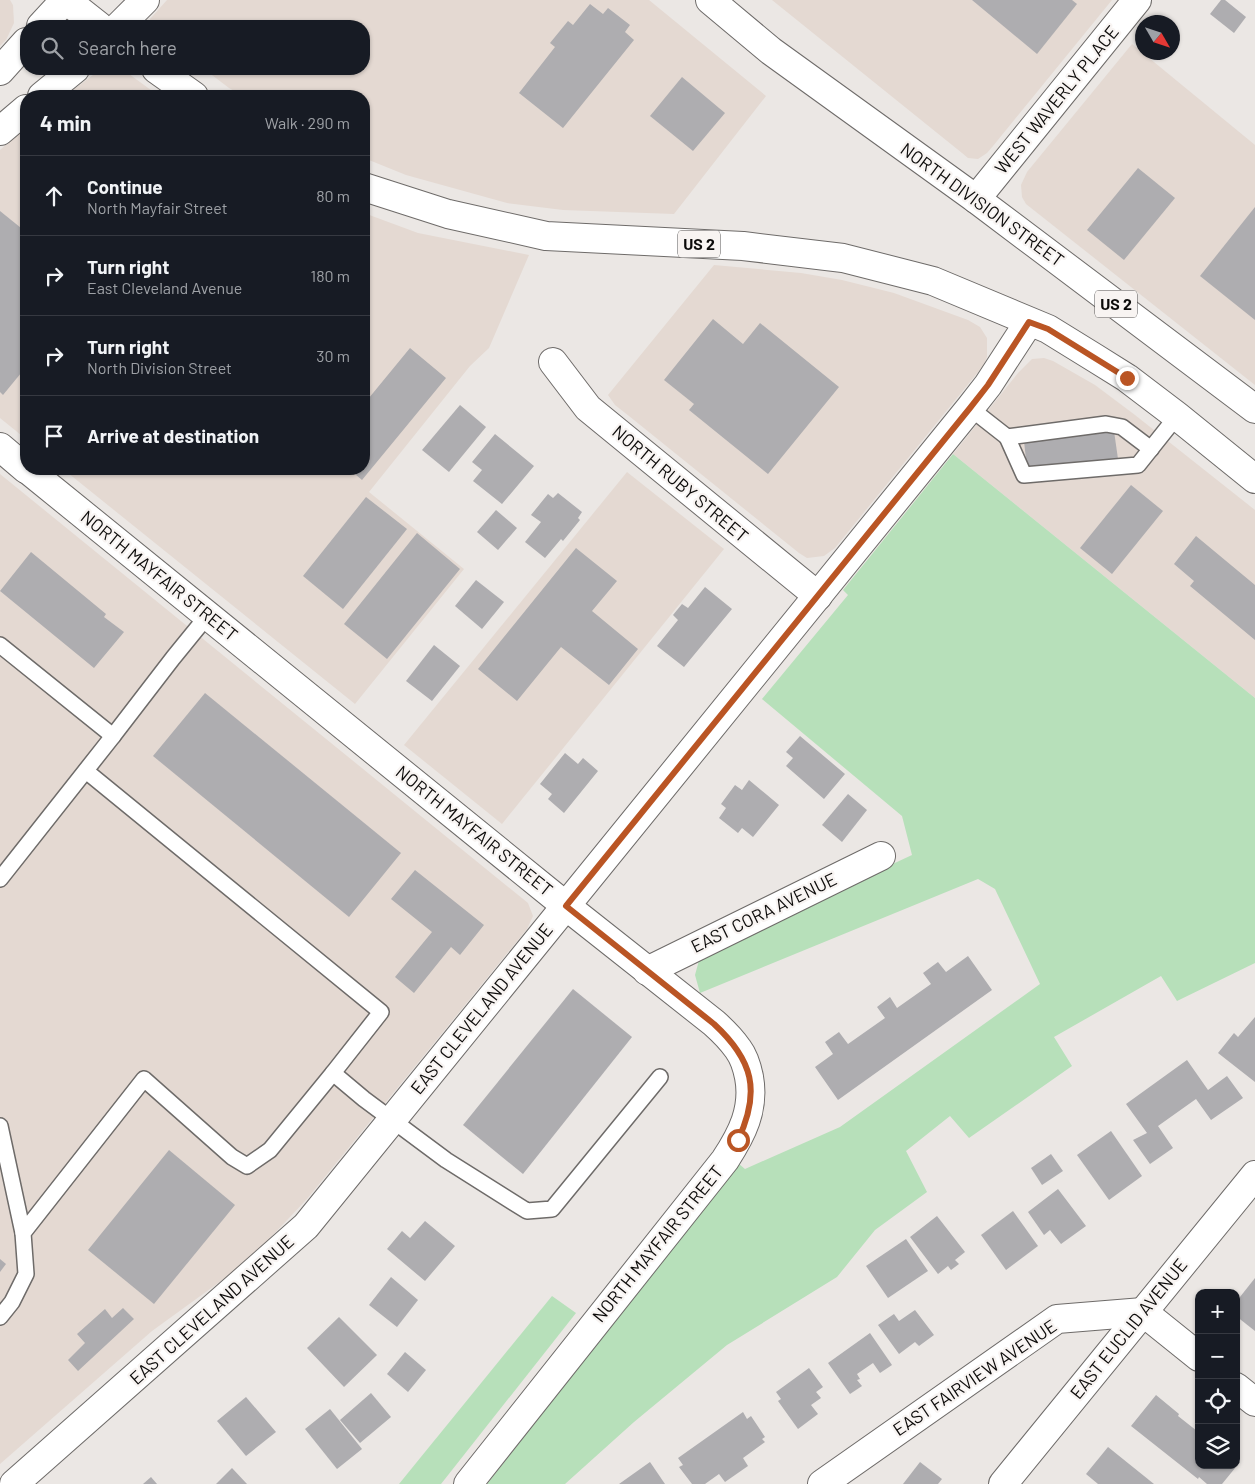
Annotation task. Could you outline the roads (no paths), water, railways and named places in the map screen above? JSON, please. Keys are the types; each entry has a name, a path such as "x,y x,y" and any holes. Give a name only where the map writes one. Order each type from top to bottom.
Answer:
{"street":[{"path":"47,20 66,0 92,20"},
{"path":"125,20 145,0"},
{"name":"NORTH DIVISION STREET","path":"710,0 771,51 976,199 1255,409"},
{"name":"WEST WAVERLY PLACE","path":"976,199 1137,0"},
{"path":"0,70 20,48"},
{"path":"49,90 68,75"},
{"path":"164,75 186,90"},
{"path":"0,132 20,115"},
{"name":"US 2","path":"370,189 448,214 546,236 743,246 843,258 933,281 1048,329 1127,378 1255,479"},
{"name":"EAST CLEVELAND AVENUE","path":"14,1484 306,1226 970,408 988,385 1029,322"},
{"name":"NORTH RUBY STREET","path":"553,362 588,408 818,596"},
{"name":"NORTH MAYFAIR STREET","path":"0,447 20,464"},
{"name":"NORTH MAYFAIR STREET","path":"33,475 714,1024 730,1038 739,1050 747,1067 751,1088 750,1105 745,1125 738,1140 719,1167 468,1484"},
{"name":"EAST CORA AVENUE","path":"647,971 881,856"},
{"name":"EAST EUCLID AVENUE","path":"1003,1484 1255,1174"},
{"path":"1143,1312 1195,1353"},
{"name":"EAST FAIRVIEW AVENUE","path":"822,1484 1057,1319 1143,1312"},
{"path":"1240,1390 1255,1402"}],"lane":[{"path":"970,408 1007,437 1024,475 1138,465 1177,416"},
{"path":"1007,437 1106,424 1122,427 1151,449"},
{"path":"0,879 208,616"},
{"path":"0,645 113,736"},
{"path":"23,1233 144,1079 232,1157 247,1166 270,1150 381,1012 86,771"},
{"path":"333,1073 446,1160 527,1211 552,1209 660,1077"},
{"path":"0,1126 23,1233 26,1274 12,1302 0,1317"}]}
